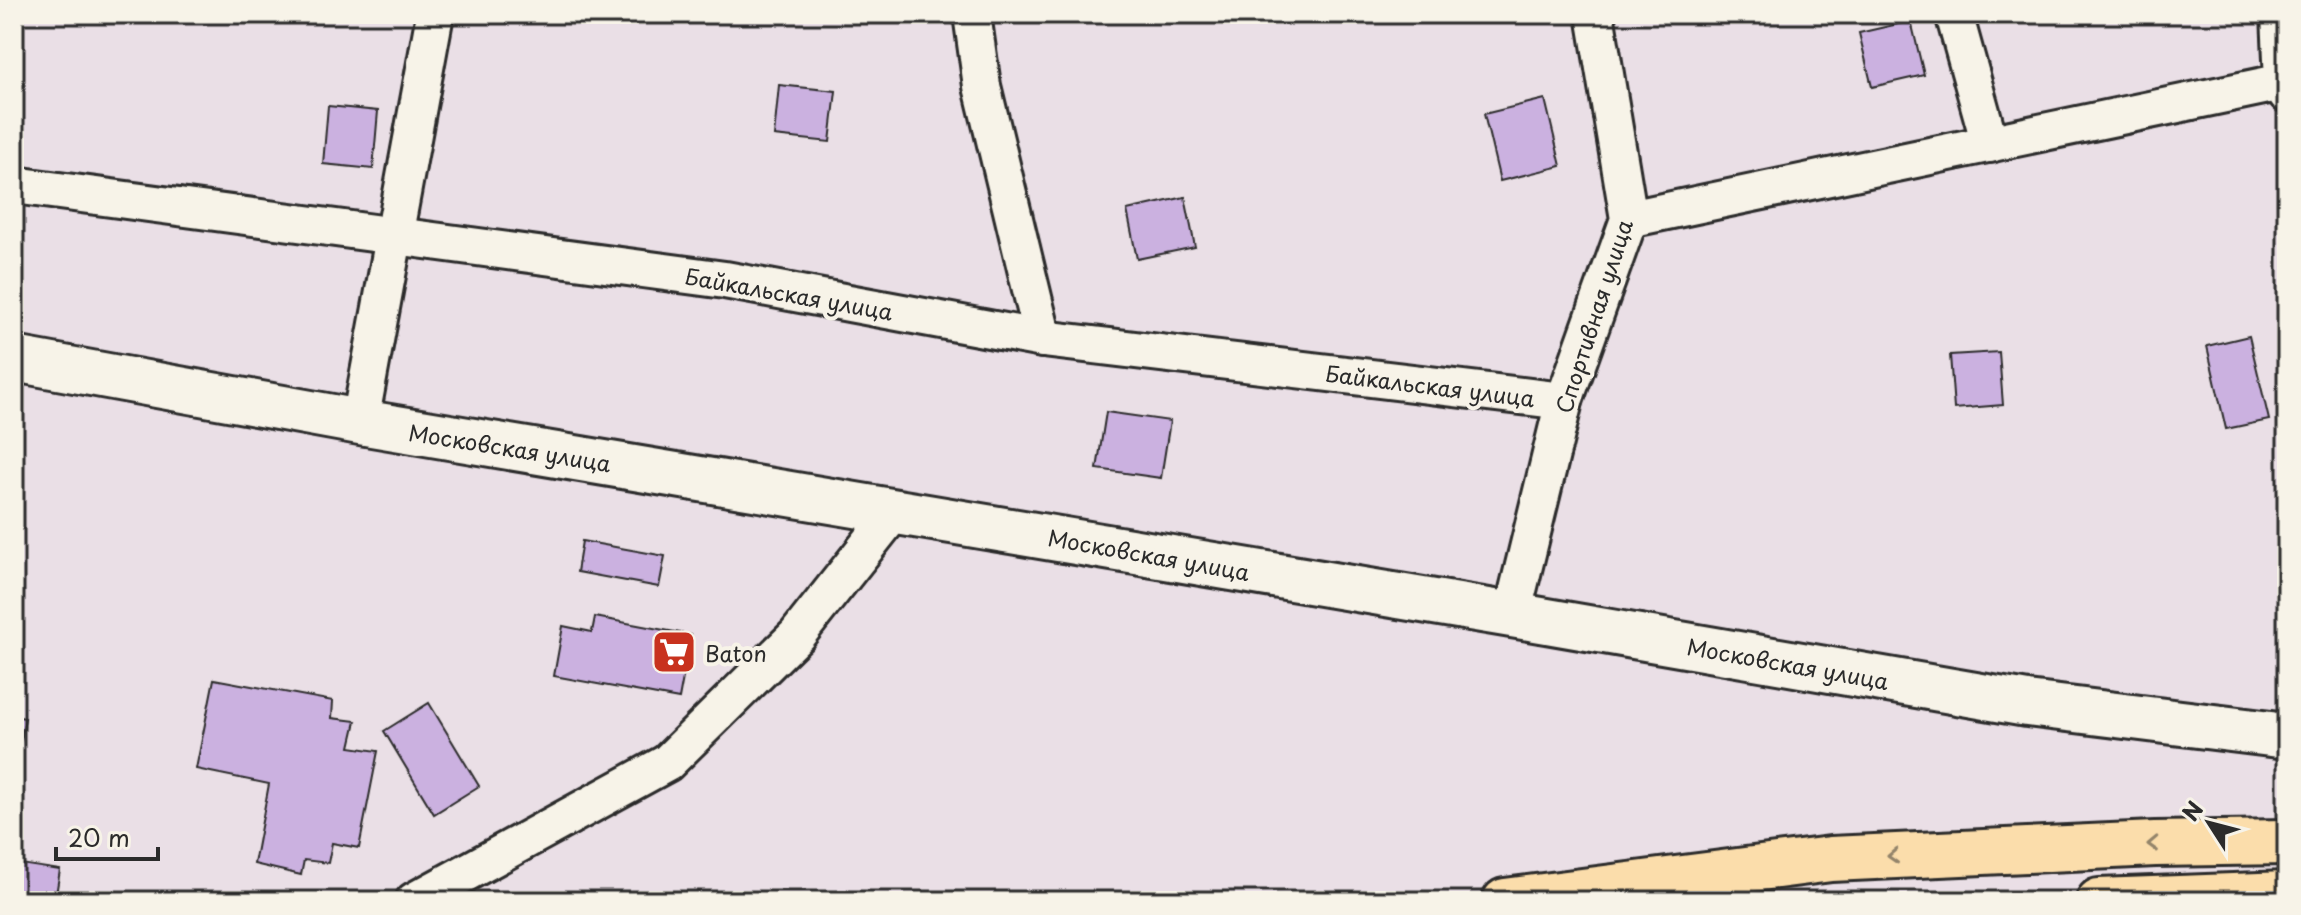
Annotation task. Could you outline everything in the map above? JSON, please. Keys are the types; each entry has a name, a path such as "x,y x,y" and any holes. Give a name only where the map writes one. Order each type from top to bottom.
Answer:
{"highway":[{"path":"1505,901 1831,859 2155,844 2287,842"},
{"path":"2099,901 2287,894"}],"street":[{"path":"360,422 435,14"},
{"path":"972,14 982,86 1043,339"},
{"name":"Спортивная улица","path":"1512,615 1564,401 1629,219 1595,14"},
{"path":"1954,14 1990,144"},
{"path":"1629,219 1990,144 2285,88 2280,14"},
{"name":"Байкальская улица","path":"14,185 725,280 1043,339 1564,401"},
{"name":"Московская улица","path":"14,359 360,422 2027,704 2287,736"},
{"path":"414,901 667,763 797,635 895,511"}],"building":[{"path":"1911,21 1924,75 1872,87 1859,33"},
{"path":"779,85 836,91 830,142 774,136"},
{"path":"1545,99 1561,166 1500,181 1484,114"},
{"path":"328,106 378,111 373,169 323,164"},
{"path":"1185,197 1195,247 1137,259 1127,210"},
{"path":"2249,336 2269,420 2226,429 2207,346"},
{"path":"1999,352 2003,405 1954,409 1950,355"},
{"path":"1106,412 1170,421 1161,478 1097,469"},
{"path":"582,541 665,556 659,587 577,572"},
{"path":"595,617 691,635 679,699 554,676 563,626 592,632"},
{"path":"214,679 333,701 332,718 356,721 350,747 378,751 359,848 332,843 328,863 304,860 301,875 254,864 269,784 196,769"},
{"path":"429,703 479,786 434,814 384,731"},
{"path":"14,716 25,718 14,784"},
{"path":"14,863 60,870 55,901 14,901"}],"place":[{"name":"Baton","path":"674,652"}]}
